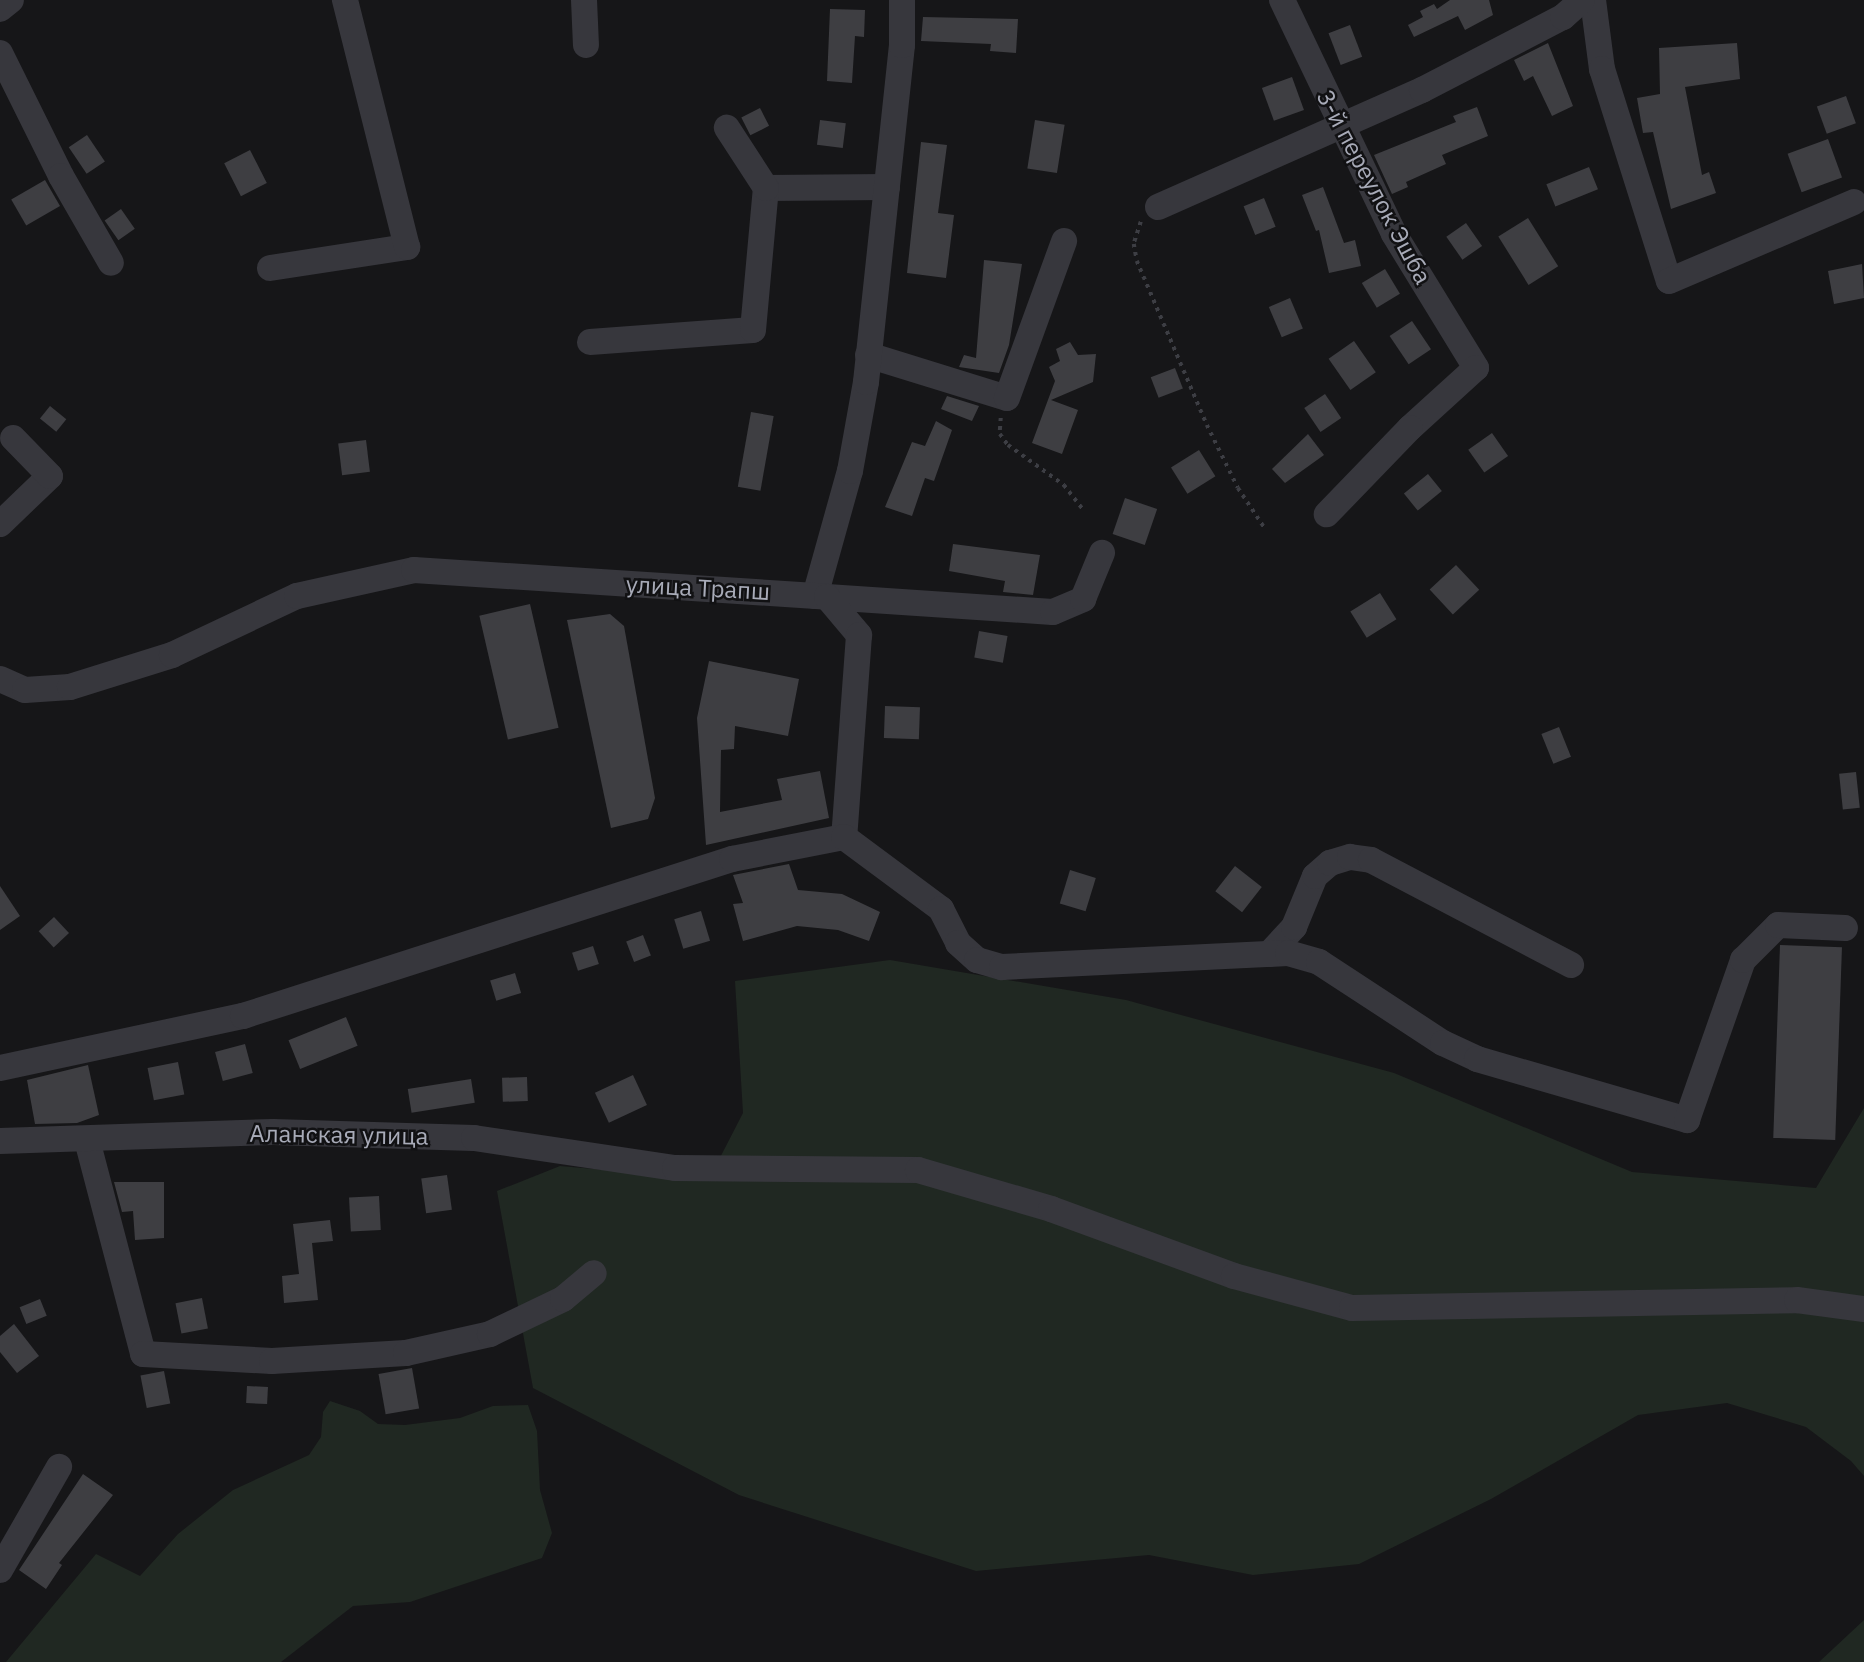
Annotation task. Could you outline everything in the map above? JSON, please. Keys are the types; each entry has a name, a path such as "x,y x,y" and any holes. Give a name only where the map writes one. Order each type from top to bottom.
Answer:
{"street":[{"path":"0,9 10,0"},
{"path":"270,268 407,247 345,0"},
{"path":"584,0 586,45"},
{"path":"844,837 859,635 821,596 850,471 868,355 902,45 902,0"},
{"name":"3-й переулок Эшба","path":"1282,0 1339,126 1394,234 1476,368 1410,428 1327,514"},
{"path":"1158,206 1339,126 1552,23 1582,0"},
{"path":"1593,0 1602,69 1669,281 1854,202"},
{"path":"0,53 111,263"},
{"path":"590,342 754,330 766,188 727,128"},
{"path":"766,188 887,187"},
{"path":"868,355 1007,398 1064,241"},
{"path":"0,524 50,476 13,438"},
{"name":"улица Трапш","path":"0,679 25,690 69,687 173,655 298,596 414,570 1053,612 1083,599 1102,553"},
{"path":"0,1068 243,1016 732,859 844,837 941,909 958,943 977,960 1002,967 1288,953 1319,962 1443,1043 1477,1059 1687,1120 1743,960 1778,925 1845,928"},
{"path":"1269,954 1294,927 1315,876 1330,863 1350,857 1371,860 1571,965"},
{"name":"Аланская улица","path":"0,1141 273,1132 474,1138 675,1168 918,1170 1051,1209 1234,1276 1352,1308 1797,1300 1864,1309"},
{"path":"88,1140 143,1354 272,1361 406,1353 490,1334 563,1299 594,1273"},
{"path":"0,1570 10,1532 58,1467"}],"path":[{"path":"1158,206 1137,227 1137,261 1207,425 1238,488 1266,530"},
{"path":"1007,398 1000,434 1024,458 1064,485 1084,511"}],"shaded area":[{"path":"890,960 1126,1000 1394,1073 1632,1172 1816,1188 1864,1108 1864,1476 1851,1461 1806,1427 1727,1403 1638,1415 1491,1499 1359,1564 1253,1575 1149,1555 976,1571 739,1495 533,1388 497,1191 560,1166 709,1179 743,1113 735,981"},
{"path":"330,1401 360,1411 378,1424 405,1425 460,1418 493,1406 528,1405 537,1431 540,1490 552,1533 542,1558 410,1602 353,1606 281,1662 6,1662 96,1554 140,1576 178,1534 233,1490 309,1455 321,1437 323,1412"},
{"path":"1864,1620 1864,1662 1819,1662"}],"building":[{"path":"1450,0 1489,0 1493,15 1465,30 1458,16 1414,37 1408,25 1423,17 1420,11 1434,4 1437,9"},
{"path":"830,9 865,10 864,37 855,36 852,83 827,81"},
{"path":"923,17 1018,19 1016,53 990,51 991,44 921,41"},
{"path":"1350,25 1362,57 1341,65 1329,33"},
{"path":"1548,43 1573,106 1552,116 1533,76 1524,81 1514,60"},
{"path":"1737,43 1740,79 1685,87 1702,175 1709,172 1716,193 1671,209 1653,132 1643,133 1637,98 1660,94 1659,48"},
{"path":"1292,77 1304,110 1274,121 1262,88"},
{"path":"1846,96 1856,123 1827,134 1817,107"},
{"path":"1477,107 1488,136 1442,155 1446,164 1406,182 1408,187 1392,194 1374,155 1456,122 1453,116"},
{"path":"760,108 769,126 750,135 741,118"},
{"path":"820,120 846,123 843,148 817,145"},
{"path":"1035,120 1065,125 1057,173 1027,168"},
{"path":"87,135 105,162 87,174 69,147"},
{"path":"1828,139 1842,178 1802,192 1788,154"},
{"path":"921,142 947,145 938,213 954,215 946,278 907,273"},
{"path":"250,150 267,183 241,196 224,163"},
{"path":"1589,167 1598,189 1555,206 1546,184"},
{"path":"45,180 60,206 26,225 11,200"},
{"path":"1323,187 1344,243 1355,240 1361,266 1329,273 1319,230 1316,231 1302,195"},
{"path":"1264,198 1276,227 1255,235 1244,206"},
{"path":"121,209 135,229 118,240 105,220"},
{"path":"1528,218 1558,266 1529,285 1498,237"},
{"path":"1466,223 1482,246 1462,260 1446,237"},
{"path":"984,260 1022,264 1009,345 999,373 959,367 964,355 976,358"},
{"path":"1862,264 1864,298 1834,304 1828,271"},
{"path":"1385,269 1400,294 1377,308 1362,283"},
{"path":"1290,298 1303,328 1282,337 1269,307"},
{"path":"1412,321 1431,349 1409,364 1390,336"},
{"path":"1354,341 1376,372 1350,390 1329,359"},
{"path":"1070,342 1078,355 1096,354 1093,382 1051,400 1078,410 1062,454 1032,443 1055,381 1049,367 1060,361 1056,349"},
{"path":"1175,368 1183,389 1159,398 1151,377"},
{"path":"1325,394 1341,418 1320,432 1304,408"},
{"path":"947,396 979,406 972,421 941,409"},
{"path":"50,406 66,419 56,432 40,418"},
{"path":"751,412 774,416 760,491 738,487"},
{"path":"936,421 952,430 934,481 925,478 912,516 885,507 912,442 925,446"},
{"path":"1492,433 1508,456 1484,473 1468,450"},
{"path":"1308,434 1324,455 1285,483 1272,469"},
{"path":"366,440 370,472 342,475 338,443"},
{"path":"1199,450 1215,476 1187,494 1171,467"},
{"path":"1428,474 1442,491 1418,511 1404,494"},
{"path":"1125,498 1157,509 1145,545 1113,534"},
{"path":"953,544 1040,555 1033,595 1003,592 1005,581 949,571"},
{"path":"1456,565 1479,590 1453,614 1430,590"},
{"path":"1380,593 1396,619 1367,638 1350,612"},
{"path":"530,604 559,728 508,739 479,616"},
{"path":"610,614 624,626 655,798 648,819 611,828 567,620"},
{"path":"979,631 1008,636 1003,663 974,658"},
{"path":"709,661 799,679 788,736 735,726 734,749 721,750 720,812 782,800 777,779 820,771 829,818 706,845 697,718"},
{"path":"885,706 920,707 919,739 884,738"},
{"path":"1559,727 1571,757 1553,764 1541,734"},
{"path":"1856,772 1860,808 1843,810 1839,774"},
{"path":"789,864 798,890 842,894 880,912 869,941 838,930 797,926 743,941 733,904 743,903 733,875"},
{"path":"1235,866 1262,887 1242,912 1215,891"},
{"path":"1070,870 1096,878 1086,911 1060,903"},
{"path":"0,886 20,916 0,930"},
{"path":"701,911 710,941 683,949 674,919"},
{"path":"54,917 69,933 54,947 39,931"},
{"path":"643,935 651,956 634,962 626,941"},
{"path":"1780,945 1842,947 1835,1140 1773,1138"},
{"path":"593,946 599,964 578,971 572,953"},
{"path":"515,973 521,993 496,1001 490,981"},
{"path":"346,1017 358,1046 300,1069 289,1040"},
{"path":"245,1044 253,1073 223,1081 215,1052"},
{"path":"178,1062 184,1094 154,1100 148,1068"},
{"path":"88,1065 99,1115 77,1123 35,1124 27,1080"},
{"path":"633,1075 647,1105 609,1123 595,1093"},
{"path":"527,1077 528,1101 503,1102 502,1078"},
{"path":"471,1079 475,1103 412,1113 408,1089"},
{"path":"447,1175 452,1210 426,1213 421,1179"},
{"path":"114,1182 164,1182 164,1238 135,1240 133,1211 122,1212"},
{"path":"379,1196 381,1230 351,1232 349,1198"},
{"path":"330,1220 333,1241 312,1243 318,1300 284,1303 282,1276 299,1274 293,1224"},
{"path":"202,1298 208,1328 181,1334 175,1303"},
{"path":"40,1299 47,1316 26,1324 20,1307"},
{"path":"14,1324 39,1356 17,1373 0,1352 0,1336"},
{"path":"412,1368 419,1408 386,1414 379,1374"},
{"path":"164,1371 170,1403 147,1408 140,1376"},
{"path":"247,1386 268,1387 267,1404 246,1403"},
{"path":"83,1474 113,1495 59,1563 62,1565 46,1589 19,1570"}]}
